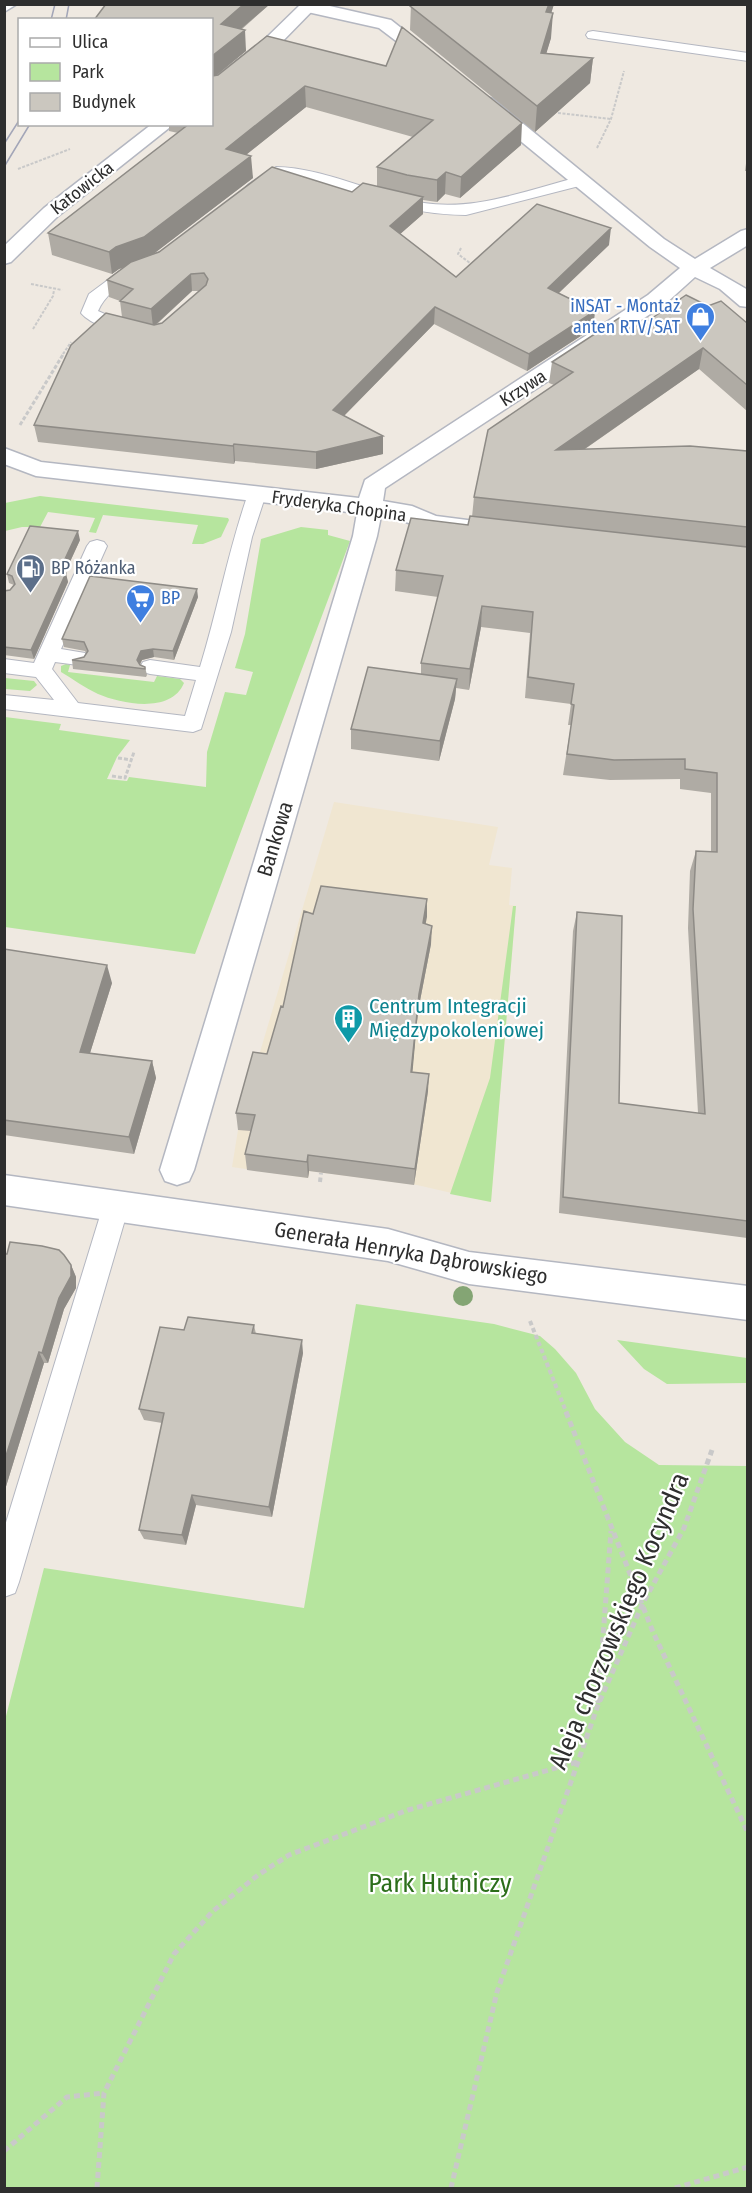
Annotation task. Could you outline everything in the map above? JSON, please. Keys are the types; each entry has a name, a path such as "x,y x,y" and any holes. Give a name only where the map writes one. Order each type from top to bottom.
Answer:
{"street":[{"path":"4,7 9,4"},
{"path":"213,89 269,45 310,6 385,24 446,71"},
{"path":"473,93 657,243 694,268 727,285 747,301"},
{"name":"Katowicka","path":"4,258 51,212 162,126"},
{"name":"Krzywa","path":"369,507 374,485 647,306 694,268 729,249 747,235"},
{"path":"4,456 36,469"},
{"path":"4,478 36,469"},
{"name":"Fryderyka Chopina","path":"36,469 403,511 431,523 490,530"},
{"name":"Bankowa","path":"177,1170 365,536 369,507"},
{"name":"Generała Henryka Dąbrowskiego","path":"4,1190 388,1245 469,1268 747,1303"}],"lane":[{"path":"593,35 747,57"},
{"path":"239,198 268,176 287,171 438,211 466,210 582,181"},
{"path":"145,332 110,323 89,314 95,297 126,274 154,264"},
{"path":"4,702 193,724 221,632 242,537 257,494"},
{"path":"71,709 48,676 45,662 63,598 97,546"},
{"path":"4,666 78,658"},
{"path":"150,667 208,675"},
{"path":"4,1582 116,1206"}],"path":[{"path":"596,149 611,119 623,79 631,39"},
{"path":"552,112 611,119"},
{"path":"461,249 458,254 462,258 481,268"},
{"path":"28,283 54,290 70,291"},
{"path":"33,329 53,296 54,290"},
{"path":"566,297 587,305"},
{"path":"19,427 89,314"},
{"path":"112,776 125,778 135,749"},
{"path":"118,758 132,760"},
{"path":"320,1182 321,1173"},
{"path":"528,1315 653,1632 747,1833"},
{"name":"Aleja chorzowskiego Kocyndra","path":"451,2188 497,1992 578,1762 598,1706 643,1604 684,1528 712,1450"},
{"path":"598,1706 611,1527"},
{"path":"97,2188 104,2093 174,1954 213,1911 258,1875 289,1855 408,1810 578,1762"},
{"path":"4,2151 67,2097 104,2093"},
{"path":"675,2188 747,2167"}],"shaded area":[{"name":"Centrum Integracji Międzypokoleniowej","path":"334,802 498,827 489,865 512,868 509,905 516,906 491,1202 417,1185 310,1171 308,1178 232,1167 238,1130 255,1069"}],"green space":[{"path":"40,496 228,518 229,520 221,537 203,544 192,544 198,525 103,515 96,533 89,532 95,518 48,512 40,527 22,527 5,531 5,503"},
{"path":"301,527 328,530 328,535 350,541 195,954 5,927 5,717 61,724 59,730 130,740 117,757 107,779 127,781 129,777 206,787 207,752 225,692 246,695 253,672 235,668 245,634 261,539"},
{"path":"70,665 68,672 154,682 157,676 180,679 184,683 178,693 168,699 157,703 132,703 108,698 88,689 61,672 61,666"},
{"path":"5,678 34,681 37,685 30,691 5,689"},
{"path":"513,906 516,906 491,1202 450,1194 490,1078"},
{"name":"Park Hutniczy","path":"356,1304 494,1324 540,1336 576,1373 595,1409 625,1442 659,1465 747,1466 747,2188 5,2188 5,1720 44,1568 304,1608"},
{"path":"617,1340 747,1358 747,1383 667,1384 644,1369"}],"building":[{"path":"106,4 244,4 221,24 245,30 213,55 213,18 96,18"},
{"path":"411,4 549,4 546,12 553,13 541,53 593,58 537,106 410,6"},
{"path":"402,27 522,123 461,177 446,172 437,180 407,175 377,167 433,120 305,86 226,149 251,156 144,237 116,247 109,252 48,233 186,126 213,126 213,76 218,75 267,36 386,66"},
{"path":"272,167 352,192 363,183 423,197 390,226 456,277 537,204 611,228 548,288 595,311 529,354 435,307 333,410 383,436 316,452 234,444 233,446 34,425 71,345 106,313 154,325 162,323 206,285 208,279 204,273 191,274 151,309 120,301 133,289 107,280 131,262 159,252"},
{"path":"686,295 708,306 721,301 747,323 747,385 703,348 556,450 690,446 747,451 747,527 474,497 488,430 573,372 552,362 619,318 639,327"},
{"path":"470,516 747,547 747,1221 563,1197 577,912 622,916 619,1103 705,1114 693,909 696,851 717,852 717,773 685,769 685,759 614,760 567,754 574,705 571,704 574,684 528,677 533,612 482,606 470,669 421,663 443,576 396,570 411,518 468,525"},
{"name":"BP Różanka","path":"30,526 78,531 59,572 66,573 31,650 4,647 4,591 10,590 15,584 12,576 7,574"},
{"name":"BP","path":"90,576 197,589 173,651 153,649 141,651 137,660 145,669 72,660 84,657 88,651 84,642 62,639"},
{"path":"368,667 457,679 440,741 351,729"},
{"name":"Centrum Integracji Międzypokoleniowej","path":"321,886 427,899 423,923 432,926 419,994 411,1072 429,1074 415,1169 308,1155 307,1162 245,1154 255,1115 236,1113 253,1052 267,1054 281,1006 283,1007 304,911 313,914"},
{"path":"4,949 107,965 80,1052 152,1061 129,1137 4,1120"},
{"path":"10,1242 59,1250 71,1265 71,1276 59,1298 42,1353 39,1352 4,1462 4,1254 7,1254"},
{"path":"188,1317 254,1325 252,1333 302,1340 269,1507 192,1495 182,1535 139,1530 164,1413 139,1409 160,1327 184,1330"}],"tram line":[{"path":"52,18 55,4"},
{"path":"66,18 69,4"},
{"path":"4,144 18,122"},
{"path":"4,167 29,126"}],"place":[{"name":"iNSAT - Montaż anten RTV/SAT","path":"701,342"},
{"name":"BP Różanka","path":"30,594"},
{"name":"BP","path":"140,624"},
{"name":"Centrum Integracji Międzypokoleniowej","path":"348,1044"}]}
